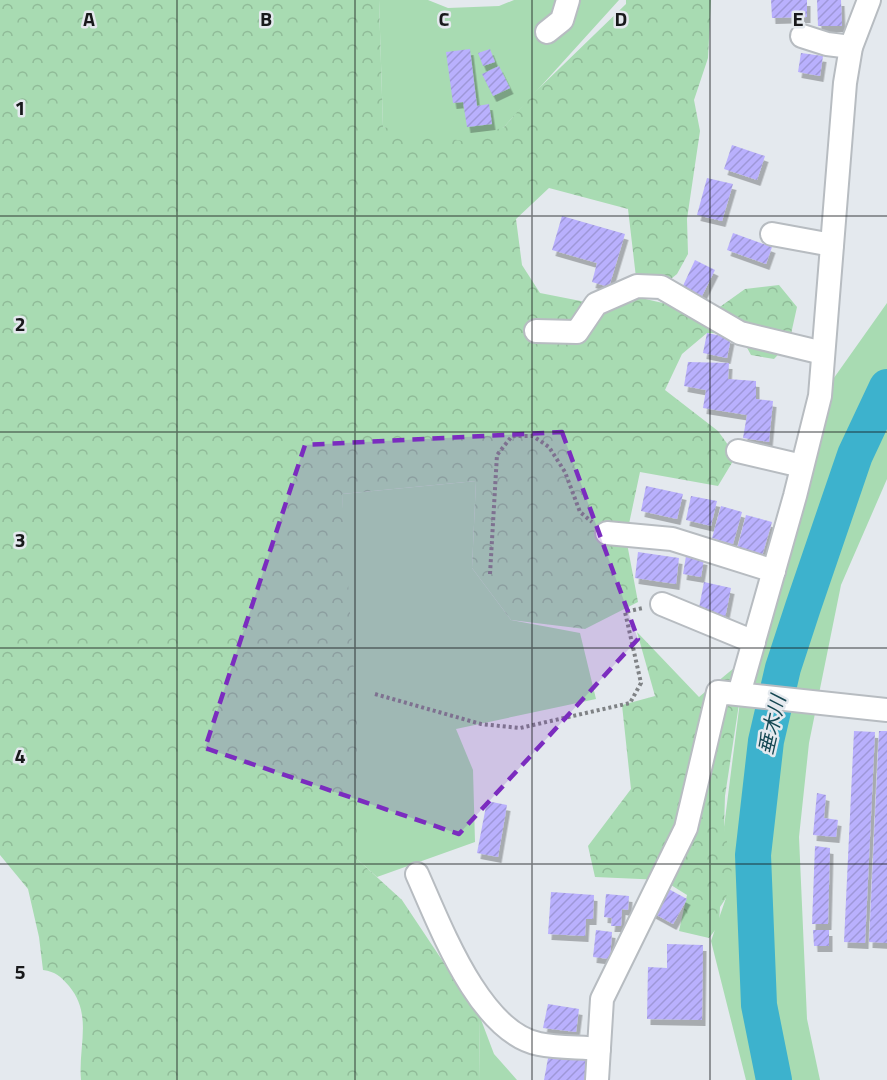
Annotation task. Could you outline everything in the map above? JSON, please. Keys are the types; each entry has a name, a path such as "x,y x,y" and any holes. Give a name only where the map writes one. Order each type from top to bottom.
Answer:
{"street":[{"path":"547,32 562,20 568,0"},
{"path":"739,694 820,396 845,83 851,48 869,0"},
{"path":"802,36 827,44 851,48"},
{"path":"772,234 832,244"},
{"path":"536,330 577,332 596,304 637,286 661,287 740,333 823,353"},
{"path":"738,451 802,466"},
{"path":"607,533 672,539 774,570"},
{"path":"662,604 753,642"},
{"path":"597,1080 602,999 686,828 718,692 887,710"},
{"path":"417,874 459,964 492,1015 519,1037 538,1044 599,1048"}],"path":[{"path":"490,574 497,455 512,436 533,435 549,447 565,472 580,512 607,533"},
{"path":"375,694 481,724 520,728 630,703 641,683 625,612 662,604"}],"highlighted area":[{"path":"562,432 638,639 459,834 205,748 305,445"}],"green space":[{"path":"0,0 379,0 383,127 463,141 504,127 531,96 626,4 626,0 711,0 708,58 694,100 700,131 687,219 688,254 677,274 661,287 637,286 628,209 549,188 516,219 522,265 540,293 596,304 624,294 710,314 745,289 779,285 797,307 789,343 774,359 751,355 739,333 707,333 682,354 665,390 718,431 736,456 718,486 640,472 626,538 638,602 585,629 511,620 472,568 476,481 342,494 357,716 357,859 402,900 480,1017 479,1080 81,1080 83,1020 81,1008 69,986 63,980 55,973 43,970 39,937 28,889 0,855"},
{"path":"379,0 428,0 448,8 499,6 514,0 619,0 504,127 468,151 383,127"},
{"path":"887,303 887,479 841,585 809,743 799,837 807,1019 820,1080 746,1080 711,941 726,898 724,827 745,662 819,399"},
{"path":"476,481 472,568 511,620 580,633 596,699 456,729 473,770 475,842 377,877 357,859 342,494"},
{"path":"637,632 699,697 746,658 725,796 724,827 732,868 726,898 720,907 719,925 709,938 679,931 687,895 663,880 595,877 588,846 631,789 622,705 655,696"},
{"path":"480,1017 494,1054 517,1080 479,1080"}],"building":[{"path":"771,0 807,0 807,17 772,18"},
{"path":"817,0 841,0 842,26 818,26"},
{"path":"470,49 477,106 489,104 492,124 467,127 463,102 453,103 446,52"},
{"path":"490,49 495,62 483,66 478,53"},
{"path":"801,53 823,56 820,76 798,72"},
{"path":"499,66 510,88 493,96 482,74"},
{"path":"732,145 765,156 757,180 724,169"},
{"path":"707,178 733,184 722,221 697,215"},
{"path":"562,216 625,234 609,287 592,282 597,263 552,250"},
{"path":"733,233 772,247 766,264 727,250"},
{"path":"695,260 715,270 701,298 681,290"},
{"path":"707,333 731,338 727,358 703,353"},
{"path":"688,362 729,363 728,379 756,381 756,399 773,401 769,442 743,438 747,415 703,408 706,390 684,386"},
{"path":"646,486 683,494 677,519 641,511"},
{"path":"691,496 717,501 711,526 686,520"},
{"path":"721,506 742,512 733,544 712,538"},
{"path":"746,515 772,522 762,556 737,549"},
{"path":"638,552 679,558 676,584 635,578"},
{"path":"686,556 704,559 701,577 683,574"},
{"path":"704,582 731,588 725,618 698,613"},
{"path":"854,731 875,732 865,943 844,942"},
{"path":"879,731 887,731 887,943 869,942"},
{"path":"817,793 826,795 824,818 838,820 836,837 813,835"},
{"path":"487,801 507,805 498,857 477,853"},
{"path":"815,846 830,848 828,924 812,924"},
{"path":"665,887 687,899 673,924 651,912"},
{"path":"551,892 594,895 593,919 586,919 585,936 548,934"},
{"path":"606,894 629,896 628,910 622,909 621,926 611,926 612,918 604,917"},
{"path":"596,930 612,932 610,959 593,957"},
{"path":"813,930 829,930 829,946 814,946"},
{"path":"667,944 703,945 702,1020 647,1019 648,967 667,968"},
{"path":"548,1004 579,1009 576,1032 543,1028"},
{"path":"549,1053 589,1060 586,1080 544,1080"}],"waterway":[{"name":"垂木川","path":"774,1080 759,1005 753,855 766,741 783,668 803,607 855,455 887,387"}]}
